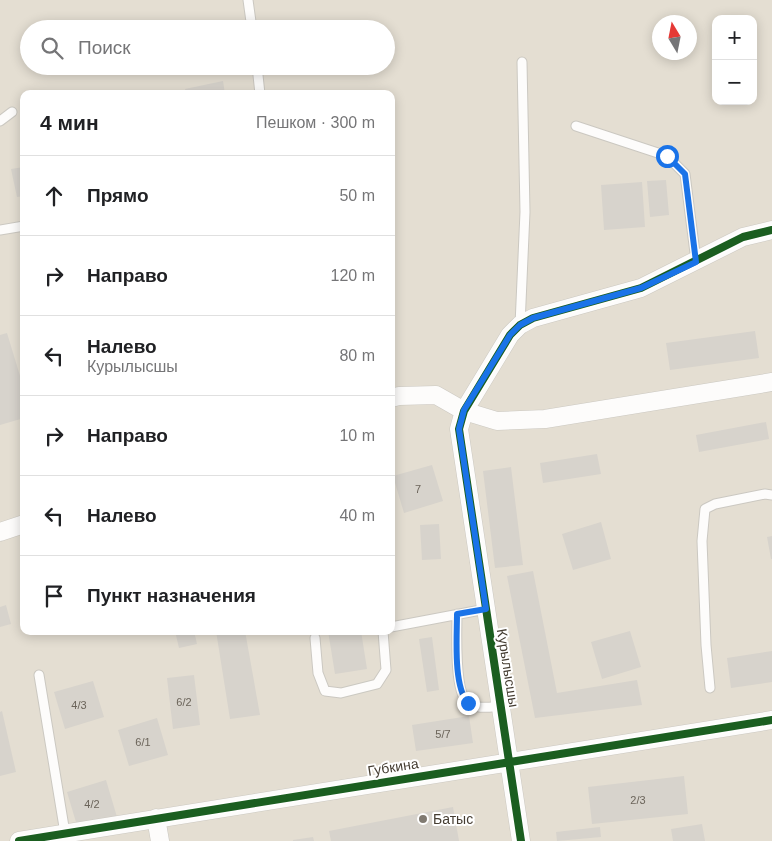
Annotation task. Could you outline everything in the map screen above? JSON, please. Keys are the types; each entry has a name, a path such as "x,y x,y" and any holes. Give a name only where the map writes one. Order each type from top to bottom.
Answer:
{"street":[{"path":"464,410 510,335 520,325 533,318 641,288 744,237 772,230"},
{"path":"395,397 436,396 464,410 497,421 545,419 772,382"},
{"name":"Курылысшы","path":"464,410 459,429 521,841"},
{"path":"0,532 20,525"},
{"name":"Губкина","path":"19,841 772,720"},
{"path":"156,818 160,841"}],"lane":[{"path":"248,0 251,20"},
{"path":"520,325 525,212 522,62"},
{"path":"258,75 260,90"},
{"path":"0,121 12,112"},
{"path":"576,126 667,156 685,174 696,262"},
{"path":"0,230 20,227"},
{"path":"710,688 706,645 702,541 705,509 715,504 765,494 772,495"},
{"path":"395,626 486,609"},
{"path":"457,614 457,652 463,697 468,703 479,707 501,706"},
{"path":"315,638 318,673 325,692 341,693 377,684 386,670 384,635"},
{"path":"39,675 65,833"}],"shaded area":[{"path":"0,0 772,0 772,841 0,841"}],"building":[{"path":"223,81 224,90 185,90"},
{"path":"20,168 20,197 17,197 11,169"},
{"path":"666,180 669,215 650,217 647,181"},
{"path":"642,182 645,227 604,230 601,185"},
{"path":"755,331 759,358 670,370 666,343"},
{"path":"7,333 20,376 20,419 0,425 0,335"},
{"path":"766,422 769,439 699,452 696,435"},
{"path":"597,454 601,474 543,483 540,463"},
{"path":"432,465 443,501 404,513 395,483 395,475"},
{"path":"511,467 523,565 495,568 483,471"},
{"path":"601,522 611,559 573,570 562,534"},
{"path":"439,524 441,559 422,560 420,525"},
{"path":"772,536 772,559 771,559 767,537"},
{"path":"533,571 557,693 637,680 642,705 535,718 507,576"},
{"path":"6,605 11,624 0,627 0,607"},
{"path":"630,631 641,667 602,679 591,642"},
{"path":"176,635 195,635 197,644 179,648"},
{"path":"217,635 246,635 260,715 230,719"},
{"path":"329,635 362,635 367,669 335,674"},
{"path":"432,637 439,690 427,692 419,639"},
{"path":"772,651 772,682 731,688 727,658"},
{"path":"194,675 200,725 173,729 167,678"},
{"path":"93,681 104,717 65,729 54,692"},
{"path":"2,711 16,772 0,776 0,712"},
{"path":"469,716 473,743 416,751 412,725"},
{"path":"157,718 168,755 129,766 118,730"},
{"path":"684,776 688,814 592,824 588,787"},
{"path":"106,780 117,817 78,829 67,792"},
{"name":"Батыс","path":"453,807 459,841 331,841 329,831"},
{"path":"702,824 705,841 673,841 671,829"},
{"path":"600,827 601,837 557,841 556,832"},
{"path":"313,837 314,841 293,841 293,840"}],"cycle path":[{"path":"521,841 459,429 464,411 510,335 520,325 533,318 641,288 743,237 772,230"},
{"path":"19,841 772,720"}],"place":[{"name":"Батыс","path":"423,819"}],"route":[{"path":"468,703 463,697 460,677 457,652 457,614 486,609 459,429 464,410 510,335 520,325 533,318 641,288 696,262 685,174 667,156"}]}
